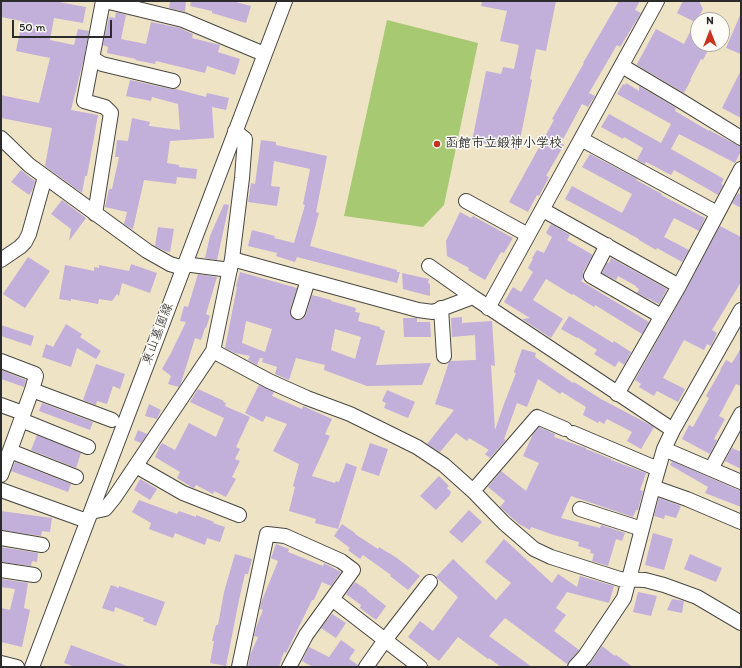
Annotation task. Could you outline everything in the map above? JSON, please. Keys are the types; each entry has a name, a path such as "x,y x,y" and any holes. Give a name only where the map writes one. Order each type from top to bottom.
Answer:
{"street":[{"path":"96,214 111,113 105,107 84,101 104,1 183,20 264,54"},
{"name":"東山墓園線","path":"32,667 285,1"},
{"path":"488,308 657,1"},
{"path":"92,58 102,64 173,81"},
{"path":"622,66 681,100 741,138"},
{"path":"1,490 89,516 105,509 136,466 213,351 231,264 241,185 245,139 235,131"},
{"path":"1,138 29,165 45,177 146,251 170,264 184,266 231,264 308,280 418,310 432,312 473,297"},
{"path":"581,139 717,213"},
{"path":"617,394 678,286 741,169"},
{"path":"1,260 20,247 29,234 45,177"},
{"path":"466,202 528,235"},
{"path":"543,210 678,286"},
{"path":"607,245 591,276 661,316"},
{"path":"429,266 488,308 673,430"},
{"path":"298,312 308,280"},
{"path":"442,308 444,356"},
{"path":"575,667 585,656 624,598 664,449 673,430 741,310"},
{"path":"213,351 270,381 307,398 350,414 417,447 444,464 504,523 534,549 552,557 620,579 645,580 664,585 697,597 741,623"},
{"path":"1,361 35,374 36,376 1,475"},
{"path":"32,390 112,420"},
{"path":"1,405 88,447"},
{"path":"711,469 741,414"},
{"path":"473,491 538,417 658,469"},
{"path":"664,449 741,482"},
{"path":"10,451 76,477"},
{"path":"136,466 183,493 239,515"},
{"path":"653,487 741,522"},
{"path":"580,509 642,529"},
{"path":"239,667 268,534 285,536 341,561 353,570 306,635 289,667"},
{"path":"1,538 42,545"},
{"path":"1,570 34,575"},
{"path":"366,667 430,582"},
{"path":"332,599 420,667"},
{"path":"1,663 17,667"}],"green space":[{"path":"387,20 478,43 444,205 423,227 344,216"}],"building":[{"path":"1,1 53,1 86,7 83,23 54,18 50,40 74,45 78,29 89,31 71,110 98,115 87,176 85,176 82,193 45,166 52,128 1,118 1,95 39,103 50,58 16,51 22,21 1,17"},
{"path":"170,1 186,1 185,12 169,8"},
{"path":"191,1 232,1 251,6 246,23 212,13 212,11 190,6"},
{"name":"函館市立鍛神小学校","path":"482,1 556,1 546,51 536,49 530,79 532,80 518,150 472,141 486,71 501,74 503,67 514,69 519,45 500,41 507,11 481,6"},
{"path":"619,1 640,1 635,10 641,13 620,47 617,45 589,93 595,96 588,107 582,104 561,143 564,145 546,176 549,177 539,196 537,195 528,212 509,202 554,120 552,119"},
{"path":"683,1 699,1 703,9 701,12 690,12 690,20 677,13"},
{"path":"116,12 126,15 121,39 146,44 151,22 180,28 193,34 192,38 220,45 218,52 240,59 235,75 207,66 205,73 156,61 155,64 107,53 108,47 103,45 109,17 115,18"},
{"path":"741,13 741,54 730,50 730,39"},
{"path":"656,29 684,44 690,32 690,52 707,52 703,60 701,59 684,93 637,65"},
{"path":"741,70 741,118 722,108"},
{"path":"130,80 176,89 206,97 207,93 229,98 226,110 212,107 214,138 170,141 167,163 179,165 179,167 197,169 196,179 177,177 176,184 144,180 133,229 124,224 127,212 105,207 109,189 112,189 119,157 115,157 117,140 128,141 132,118 150,122 149,126 180,130 178,104 152,97 151,101 126,96"},
{"path":"626,83 639,91 639,86 676,108 675,111 709,131 741,146 741,151 735,163 679,134 671,149 724,179 718,195 674,170 671,175 646,162 645,164 637,160 643,148 624,137 623,139 601,127 609,114 661,143 671,124 617,94 623,84 625,85"},
{"path":"261,140 276,142 276,145 327,156 316,212 319,213 310,246 397,270 397,272 400,272 397,283 297,257 295,262 276,256 277,253 248,246 252,230 294,243 305,205 303,204 310,169 274,161 271,186 280,187 277,206 248,202 251,183 255,184"},
{"path":"590,154 637,179 636,180 662,194 661,195 705,218 699,231 674,218 664,237 689,250 682,262 657,248 656,250 639,239 565,199 572,186 622,213 632,194 582,167"},
{"path":"21,170 35,181 29,195 11,182"},
{"path":"738,193 741,195 741,208 732,203"},
{"path":"62,200 86,218 69,241 71,229 51,214"},
{"path":"224,204 229,205 217,260 205,258 210,236"},
{"path":"460,212 471,218 473,216 513,238 504,253 501,252 485,280 468,270 469,268 447,256 446,241"},
{"path":"551,224 570,235 567,240 593,255 583,272 583,278 581,281 649,322 642,334 595,305 594,307 546,279 533,300 563,319 551,338 522,319 530,318 504,302 513,287 521,292 533,272 528,268 533,259 532,258 537,250 544,253 552,237 546,233"},
{"path":"720,226 741,237 741,282 712,330 717,333 711,346 707,344 704,350 684,340 663,378 685,389 678,402 657,391 654,396 639,387 641,384 635,380"},
{"path":"158,227 174,229 170,252 155,246"},
{"path":"28,257 50,271 25,308 3,294"},
{"path":"611,258 667,289 659,304 637,293 639,289 636,286 618,276 616,280 602,273"},
{"path":"131,264 157,273 150,293 122,283 119,296 117,294 112,301 99,299 98,304 71,299 71,301 59,299 65,265 94,271 94,267 99,268 99,265 129,271"},
{"path":"240,272 297,288 290,309 292,317 296,320 304,318 306,315 312,295 356,308 355,312 360,313 358,321 380,327 380,329 385,331 376,365 431,363 422,385 367,386 324,370 325,365 296,358 289,380 275,374 277,367 262,362 263,358 260,358 257,365 248,360 250,356 235,353 225,348 236,286","holes":["246,321 272,329 265,352 242,343","335,329 361,337 355,359 331,350"]},
{"path":"402,273 429,279 428,283 430,284 430,296 403,289"},
{"path":"198,274 217,277 206,314 210,316 206,328 201,340 195,338 179,387 168,384 171,376 162,369 186,322 180,321 184,306 188,307"},
{"path":"569,316 613,343 614,341 631,352 624,365 619,361 615,367 594,354 597,350 561,329"},
{"path":"462,317 462,323 492,321 495,366 491,365 495,430 516,373 514,372 522,349 536,353 535,357 573,383 574,382 601,399 654,427 641,449 627,441 632,432 607,419 604,424 599,421 598,423 583,415 586,407 562,392 560,394 538,379 527,407 517,403 504,439 506,440 490,458 485,454 489,450 469,438 467,441 456,433 440,452 427,444 454,410 435,404 449,362 476,360 475,335 452,337 451,318"},
{"path":"403,318 417,318 417,322 430,322 431,337 404,337"},
{"path":"66,324 82,334 80,337 101,351 96,359 77,348 71,367 42,357 46,344 53,347"},
{"path":"1,325 34,336 31,346 1,336"},
{"path":"741,348 741,386 736,384 719,416 725,419 714,439 717,440 710,454 682,439 689,425 693,427 709,398 706,396 726,360 732,363"},
{"path":"96,364 125,374 120,389 113,386 107,404 97,401 96,405 83,400"},
{"path":"1,370 26,380 24,387 1,379"},
{"path":"259,385 274,392 272,396 302,409 303,406 332,419 325,434 330,436 312,476 335,483 336,481 339,482 346,463 357,467 338,529 315,523 316,519 289,511 295,487 293,486 299,464 273,451 287,424 266,416 263,422 245,413"},
{"path":"198,389 224,401 223,402 226,403 225,406 250,417 236,447 240,449 235,459 240,461 232,477 236,479 226,497 214,491 213,494 196,485 193,488 177,478 180,472 155,457 162,443 175,450 189,423 216,437 224,418 190,402"},
{"path":"387,390 415,402 408,418 384,408 386,403 382,401"},
{"path":"42,403 93,422 90,430 39,411"},
{"path":"149,404 161,410 157,419 145,416"},
{"path":"539,427 555,434 554,437 586,448 611,460 646,473 640,490 643,491 638,510 636,510 633,517 571,496 561,518 600,528 601,525 625,533 622,541 616,539 608,566 592,561 594,554 590,553 591,550 578,546 579,542 531,527 530,530 519,524 500,507 505,501 488,487 501,471 526,491 539,463 523,456 533,434"},
{"path":"138,430 147,434 141,443 134,440"},
{"path":"37,435 81,453 76,468 31,450"},
{"path":"370,443 388,449 379,476 361,470"},
{"path":"732,448 741,452 741,469 725,461"},
{"path":"672,461 741,490 741,507 705,493 708,487 670,465"},
{"path":"15,462 71,484 68,492 11,471"},
{"path":"439,476 449,486 447,488 451,492 436,510 420,496"},
{"path":"140,479 157,489 150,500 134,490"},
{"path":"659,498 681,506 676,518 665,515 664,519 654,516"},
{"path":"139,500 177,514 179,511 196,517 196,515 225,527 220,542 207,538 205,545 175,533 173,538 149,529 151,523 132,512"},
{"path":"469,510 482,522 462,543 449,532"},
{"path":"1,511 52,518 50,532 42,531 41,536 1,530"},
{"path":"342,524 378,549 379,547 397,558 420,576 408,590 390,576 391,575 363,555 360,559 348,550 350,548 334,536"},
{"path":"653,533 673,539 664,570 645,565"},
{"path":"504,539 552,583 558,574 577,587 580,576 614,586 609,603 567,592 556,608 566,615 554,631 579,650 567,664 505,618 489,636 532,667 501,667 458,637 439,661 408,637 420,621 433,631 458,597 436,577 453,559 496,600 511,583 485,562"},
{"path":"276,544 289,549 288,552 323,566 324,563 341,572 331,586 322,582 286,653 284,652 279,667 248,667 250,655 258,637 254,636 263,610 260,609 261,603 278,561 271,558"},
{"path":"1,547 38,553 37,562 32,561 31,566 1,562"},
{"path":"235,554 252,559 248,574 245,574 226,666 210,663 214,641 212,641 216,625 218,625 224,592"},
{"path":"690,554 722,568 716,582 684,569"},
{"path":"1,579 28,583 24,608 30,610 22,647 1,642 1,608 10,610 15,589 1,587"},
{"path":"355,582 386,606 376,620 360,608 361,605 346,594"},
{"path":"111,585 119,588 119,586 165,602 156,626 143,621 144,618 115,607 114,612 102,608"},
{"path":"638,592 657,596 651,616 633,612"},
{"path":"672,599 684,601 682,613 667,610"},
{"path":"332,614 346,623 336,638 321,628"},
{"path":"341,640 355,650 349,659 358,665 358,667 313,667 302,661 309,647 329,657"},
{"path":"71,645 127,667 75,667 64,663"},
{"path":"602,646 615,656 616,655 633,667 586,667"}],"place":[{"name":"函館市立鍛神小学校","path":"437,144"}]}
